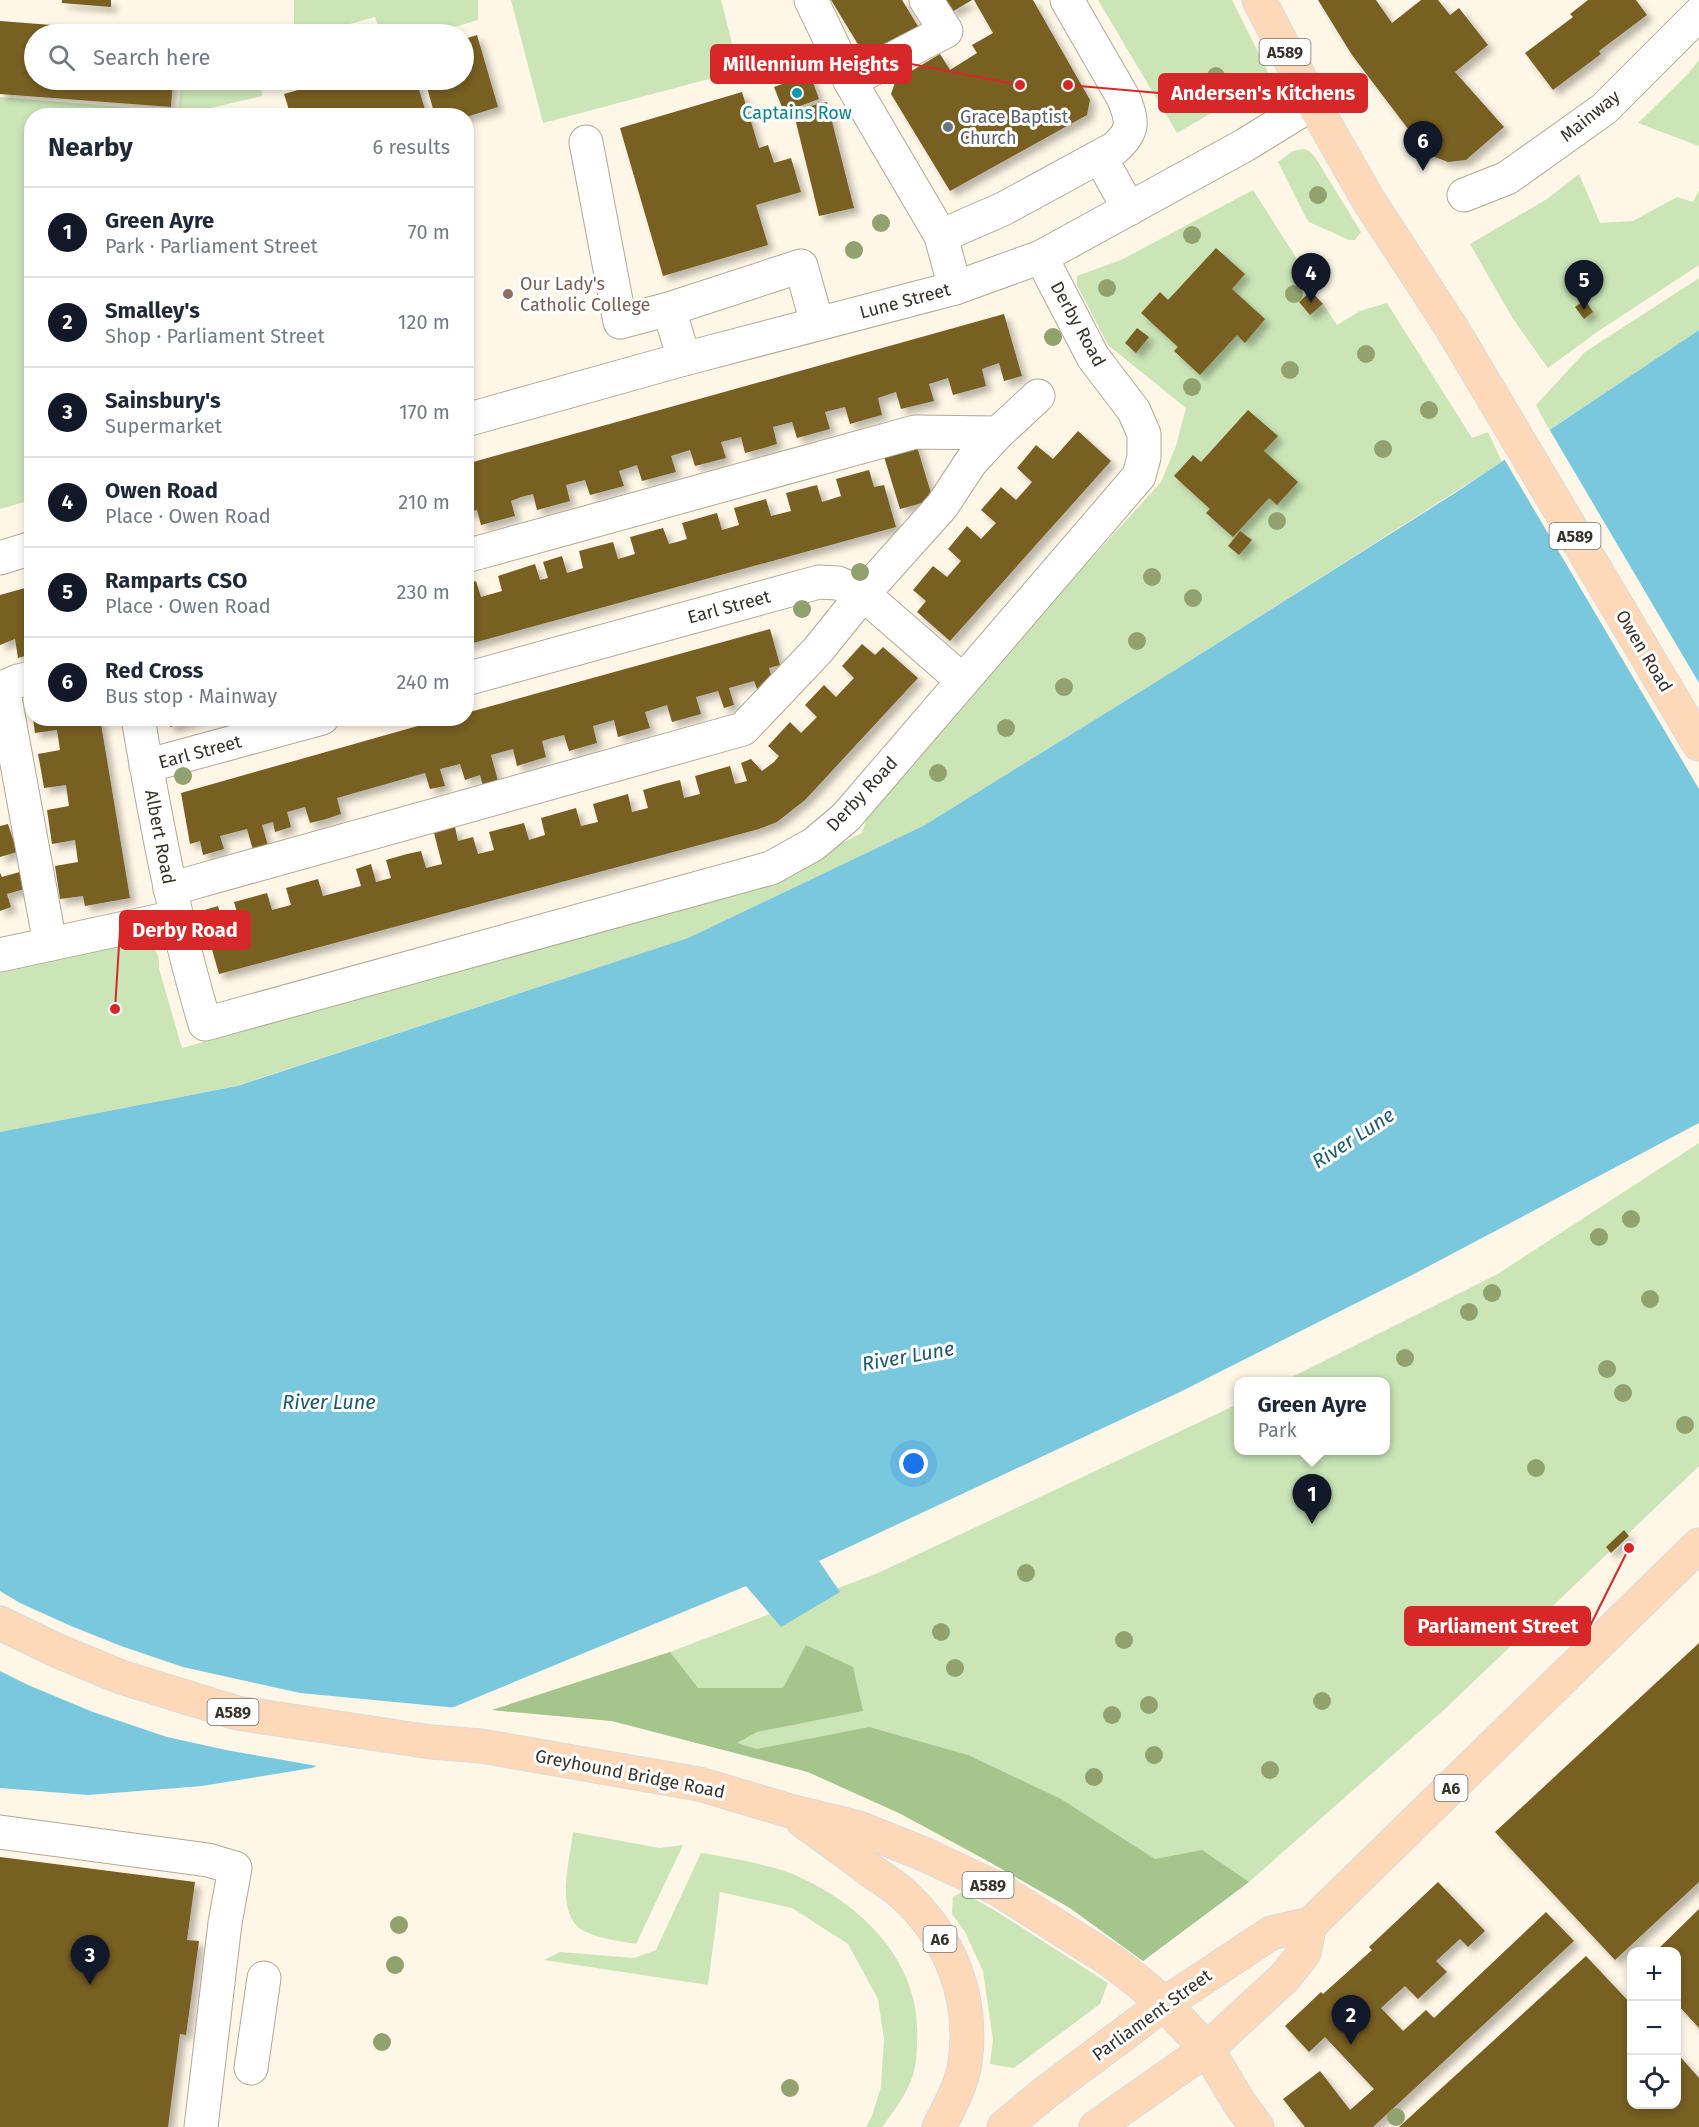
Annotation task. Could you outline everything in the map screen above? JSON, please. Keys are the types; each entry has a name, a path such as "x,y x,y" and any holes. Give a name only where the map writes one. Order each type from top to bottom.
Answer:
{"main road":[{"name":"Owen Road","path":"1259,0 1313,103 1369,201 1451,327 1699,744"},
{"name":"A6","path":"1310,1924 1699,1545"},
{"name":"Greyhound Bridge Road","path":"0,1623 58,1651 121,1677 237,1713 430,1742 481,1746 699,1784 790,1811 859,1828 926,1855 998,1889 1110,1960 1164,2004 1208,2049"},
{"name":"A6","path":"790,1811 902,1894 928,1921 948,1952 960,1986 967,2024 965,2065 949,2108 939,2127"},
{"name":"Parliament Street","path":"1004,2127 1164,2004 1271,1933 1310,1924"},
{"path":"1096,2127 1208,2049 1291,1969 1304,1953 1310,1924"},
{"name":"A589","path":"1208,2049 1240,2104 1257,2127"}],"street":[{"path":"811,0 850,81 941,236 955,288"},
{"path":"850,81 946,31 926,0"},
{"path":"941,236 1003,209 1108,152 1126,138 1131,126 1130,114 1124,99 1067,0"},
{"name":"Mainway","path":"1464,195 1508,178 1604,109 1699,14"},
{"name":"Lune Street","path":"474,418 817,323 955,288 1041,257 1245,145 1313,103"},
{"path":"586,142 620,322 669,309 801,266 817,323"},
{"path":"1108,152 1129,209"},
{"name":"Derby Road","path":"205,1024 771,868 814,844 846,817 1139,477 1144,457 1144,434 1134,411 1093,357 1041,257"},
{"path":"669,309 684,359"},
{"path":"0,955 50,944 173,903 743,729 818,650 863,594 942,506 971,462 1038,396"},
{"path":"474,554 915,432 998,433"},
{"path":"0,558 24,550"},
{"name":"Earl Street","path":"474,677 819,582 838,582 863,594 962,680"},
{"path":"12,685 50,944"},
{"name":"Albert Road","path":"139,726 173,903 185,956 205,1024"},
{"name":"Earl Street","path":"146,766 293,726"},
{"path":"0,1832 208,1860 235,1868 225,1923 201,2127"},
{"path":"251,2068 264,1978"}],"green space":[{"path":"294,0 478,0 478,20 464,24 377,24 375,17 350,24 294,24"},
{"path":"511,0 721,0 739,71 543,123"},
{"path":"1098,0 1232,0 1270,76 1267,90 1249,106 1241,96 1177,133"},
{"path":"1699,60 1699,146 1638,123 1686,76"},
{"path":"180,90 261,90 262,96 210,108 179,108"},
{"path":"0,97 135,108 24,108 24,502 0,509"},
{"path":"1304,149 1315,157 1361,232 1355,240 1349,240 1309,222 1306,218 1278,162 1293,151"},
{"path":"1579,174 1600,223 1633,221 1677,197 1693,202 1699,190 1699,265 1597,332 1548,368 1513,319 1470,244 1547,199"},
{"path":"1253,190 1316,289 1299,302 1310,315 1323,304 1337,325 1360,311 1387,303 1472,438 1488,432 1502,462 1180,667 923,826 688,938 236,1086 0,1132 0,968 135,941 151,946 157,953 159,969 182,1048 532,950 789,870 862,833 873,799 1161,482 1176,446 1186,408 1108,345 1077,285 1077,276 1121,260"},
{"path":"1699,278 1699,330 1549,430 1536,405 1585,352"},
{"path":"1699,1143 1699,1466 1446,1708 1249,1882 1143,1961 1070,1908 986,1860 901,1814 808,1772 612,1721 492,1710 670,1652 878,1573 1234,1406 1234,1455 1390,1455 1390,1377 1292,1377 1496,1275"},
{"path":"806,1645 853,1667 863,1711 757,1732 737,1743 757,1749 869,1727 968,1755 1061,1799 1155,1859 1202,1850 1249,1882 1143,1961 1070,1908 986,1860 901,1814 808,1772 612,1721 492,1710 670,1652 698,1688 783,1688"},
{"path":"573,1832 659,1848 683,1845 636,1944 604,1938 586,1932 576,1925 570,1914 566,1887"},
{"path":"701,1853 770,1867 790,1873 815,1885 862,1917 881,1937 897,1960 909,1985 916,2011 916,2058 913,2074 906,2090 882,2127 866,2127 881,2087 884,2039 878,1999 848,1944 792,1908 720,1892 708,1985 544,1960 560,1952 634,1958 656,1950"},
{"path":"962,1892 1108,1983 1100,2004 1014,2068 990,2064 993,2040 983,1971 965,1932 952,1914 953,1897"}],"water":[{"name":"River Lune","path":"1699,330 1699,1123 1414,1274 1180,1392 819,1561 840,1592 781,1627 746,1586 312,1768 202,1786 88,1795 0,1788 0,1132 237,1086 688,938 923,826 1455,493"}],"pier":[{"path":"1548,427 1699,683 1699,789 1503,457"},
{"path":"0,1591 20,1603 71,1626 183,1667 300,1693 458,1708 323,1767 167,1737 93,1712 0,1671"}],"building":[{"path":"62,0 111,0 111,7 62,3"},
{"path":"831,0 902,0 919,28 867,59"},
{"path":"945,0 972,0 952,12"},
{"path":"974,0 1033,0 1090,100 1087,115 950,191 891,94 896,80 940,54 950,70 977,53 972,45 993,33"},
{"path":"1318,0 1376,0 1392,23 1421,0 1438,0 1450,15 1459,8 1488,45 1455,72 1504,127 1466,160 1448,162 1427,154 1352,55"},
{"path":"1588,0 1636,0 1647,15 1553,90 1525,53 1573,17 1570,14"},
{"path":"0,21 39,24 24,24 24,90 172,90 171,107 0,94"},
{"path":"477,35 498,107 474,114 474,108 433,108 428,90 474,90 474,36"},
{"name":"Captains Row","path":"810,74 819,99 784,112 774,87"},
{"path":"298,90 419,90 425,108 288,108 284,94"},
{"path":"742,92 759,148 768,145 774,163 791,158 801,192 756,205 768,245 663,276 620,128"},
{"path":"827,102 854,208 819,216 793,110"},
{"path":"1216,248 1245,274 1232,289 1265,319 1245,343 1237,335 1200,375 1174,351 1178,347 1141,313 1160,292 1168,300"},
{"path":"1311,291 1323,304 1310,315 1299,302"},
{"path":"1585,300 1593,312 1584,319 1575,307"},
{"path":"1004,314 1022,376 1004,381 999,363 982,369 986,386 953,395 948,378 929,384 934,401 901,409 896,392 878,398 882,415 850,424 845,407 825,412 830,429 797,438 792,422 773,427 777,444 745,453 741,437 721,442 726,458 695,466 690,450 671,456 676,472 642,481 637,465 619,471 624,486 590,495 585,480 566,485 570,501 537,510 533,494 521,497 511,501 515,516 481,525 477,510 474,511 474,462"},
{"path":"1137,328 1149,337 1136,353 1125,343"},
{"path":"1248,410 1278,436 1264,451 1298,482 1277,505 1269,498 1233,537 1206,513 1210,509 1174,476 1193,455 1201,462"},
{"path":"1078,431 1111,461 950,641 917,612 926,601 913,590 933,566 947,577 961,561 948,549 967,526 981,539 996,523 981,510 1001,487 1016,500 1032,482 1017,468 1036,445 1053,459"},
{"path":"915,440 933,500 900,509 882,450"},
{"path":"869,470 874,487 884,485 896,527 474,643 474,582 476,581 481,597 502,591 498,576 535,564 540,580 548,578 543,562 562,556 567,573 583,568 579,551 613,542 618,559 635,554 630,537 663,528 669,544 677,542 687,539 682,523 717,513 722,530 739,525 734,508 766,499 771,516 791,511 786,493 817,485 822,502 841,496 836,479"},
{"path":"1240,531 1252,540 1239,555 1228,546"},
{"path":"24,588 24,656 18,658 15,639 0,645 0,595"},
{"path":"770,629 780,665 769,668 773,682 760,696 754,681 729,688 734,705 724,708 718,691 696,697 701,714 672,722 667,705 645,712 650,728 618,737 614,720 593,726 597,743 569,751 564,735 552,738 542,741 546,757 517,766 513,749 491,755 499,785 484,790 480,775 465,780 460,764 440,769 445,786 430,789 425,773 337,798 341,814 326,819 310,823 305,807 287,812 291,827 275,832 273,822 262,825 269,849 254,854 247,829 220,836 224,849 203,855 200,841 190,844 181,793 418,726 474,726 474,711"},
{"path":"862,644 875,655 883,647 918,678 805,800 777,822 759,829 219,974 201,911 218,906 223,924 239,919 234,902 267,893 272,910 291,905 286,888 318,879 323,896 361,886 356,869 371,864 376,882 391,878 386,860 407,854 421,851 426,868 442,864 434,833 455,827 458,841 473,837 478,854 494,850 489,832 524,823 529,840 545,835 541,818 576,808 581,826 598,822 593,804 628,794 632,812 648,808 643,790 680,780 684,798 700,794 695,776 730,766 735,784 747,781 741,763 751,759 762,771 774,762 779,756 768,746 790,722 801,733 817,717 805,705 824,685 836,697 854,678 842,666"},
{"path":"34,726 101,726 130,898 85,906 83,896 60,899 55,866 78,862 75,840 52,844 47,810 69,806 66,785 44,788 38,754 60,750 57,730 35,733"},
{"path":"8,824 17,852 0,857 0,826"},
{"path":"23,871 28,888 7,894 11,907 0,911 0,873 2,877"},
{"path":"1624,1530 1629,1536 1611,1553 1606,1547"},
{"path":"1699,1643 1699,1882 1615,1960 1495,1832"},
{"path":"0,1857 195,1882 187,1940 199,1941 186,2035 180,2034 168,2127 0,2127"},
{"path":"1438,1882 1485,1931 1468,1947 1460,1939 1436,1961 1447,1972 1418,1999 1405,1986 1381,2008 1403,2031 1426,2010 1434,2018 1546,1912 1574,1941 1373,2127 1305,2127 1283,2099 1320,2071 1350,2110 1374,2089 1325,2037 1309,2052 1285,2026 1321,1992 1323,1994 1372,1950 1369,1947"},
{"path":"1699,1909 1699,2028 1681,2008 1681,1947 1660,1947"},
{"path":"1586,1956 1627,2000 1627,2109 1681,2109 1681,2058 1699,2078 1699,2127 1399,2127"}],"place":[{"name":"Millennium Heights","path":"1020,85"},
{"name":"Andersen's Kitchens","path":"1068,85"},
{"name":"Captains Row","path":"797,93"},
{"name":"Grace Baptist Church","path":"948,127"},
{"name":"Red Cross","path":"1423,171"},
{"name":"Our Lady's Catholic College","path":"508,294"},
{"name":"Owen Road","path":"1311,303"},
{"name":"Ramparts CSO","path":"1584,310"},
{"name":"Derby Road","path":"115,1009"},
{"name":"Green Ayre","path":"1312,1524"},
{"name":"Parliament Street","path":"1629,1548"},
{"name":"Sainsbury's","path":"90,1985"},
{"name":"Smalley's","path":"1351,2045"}]}
